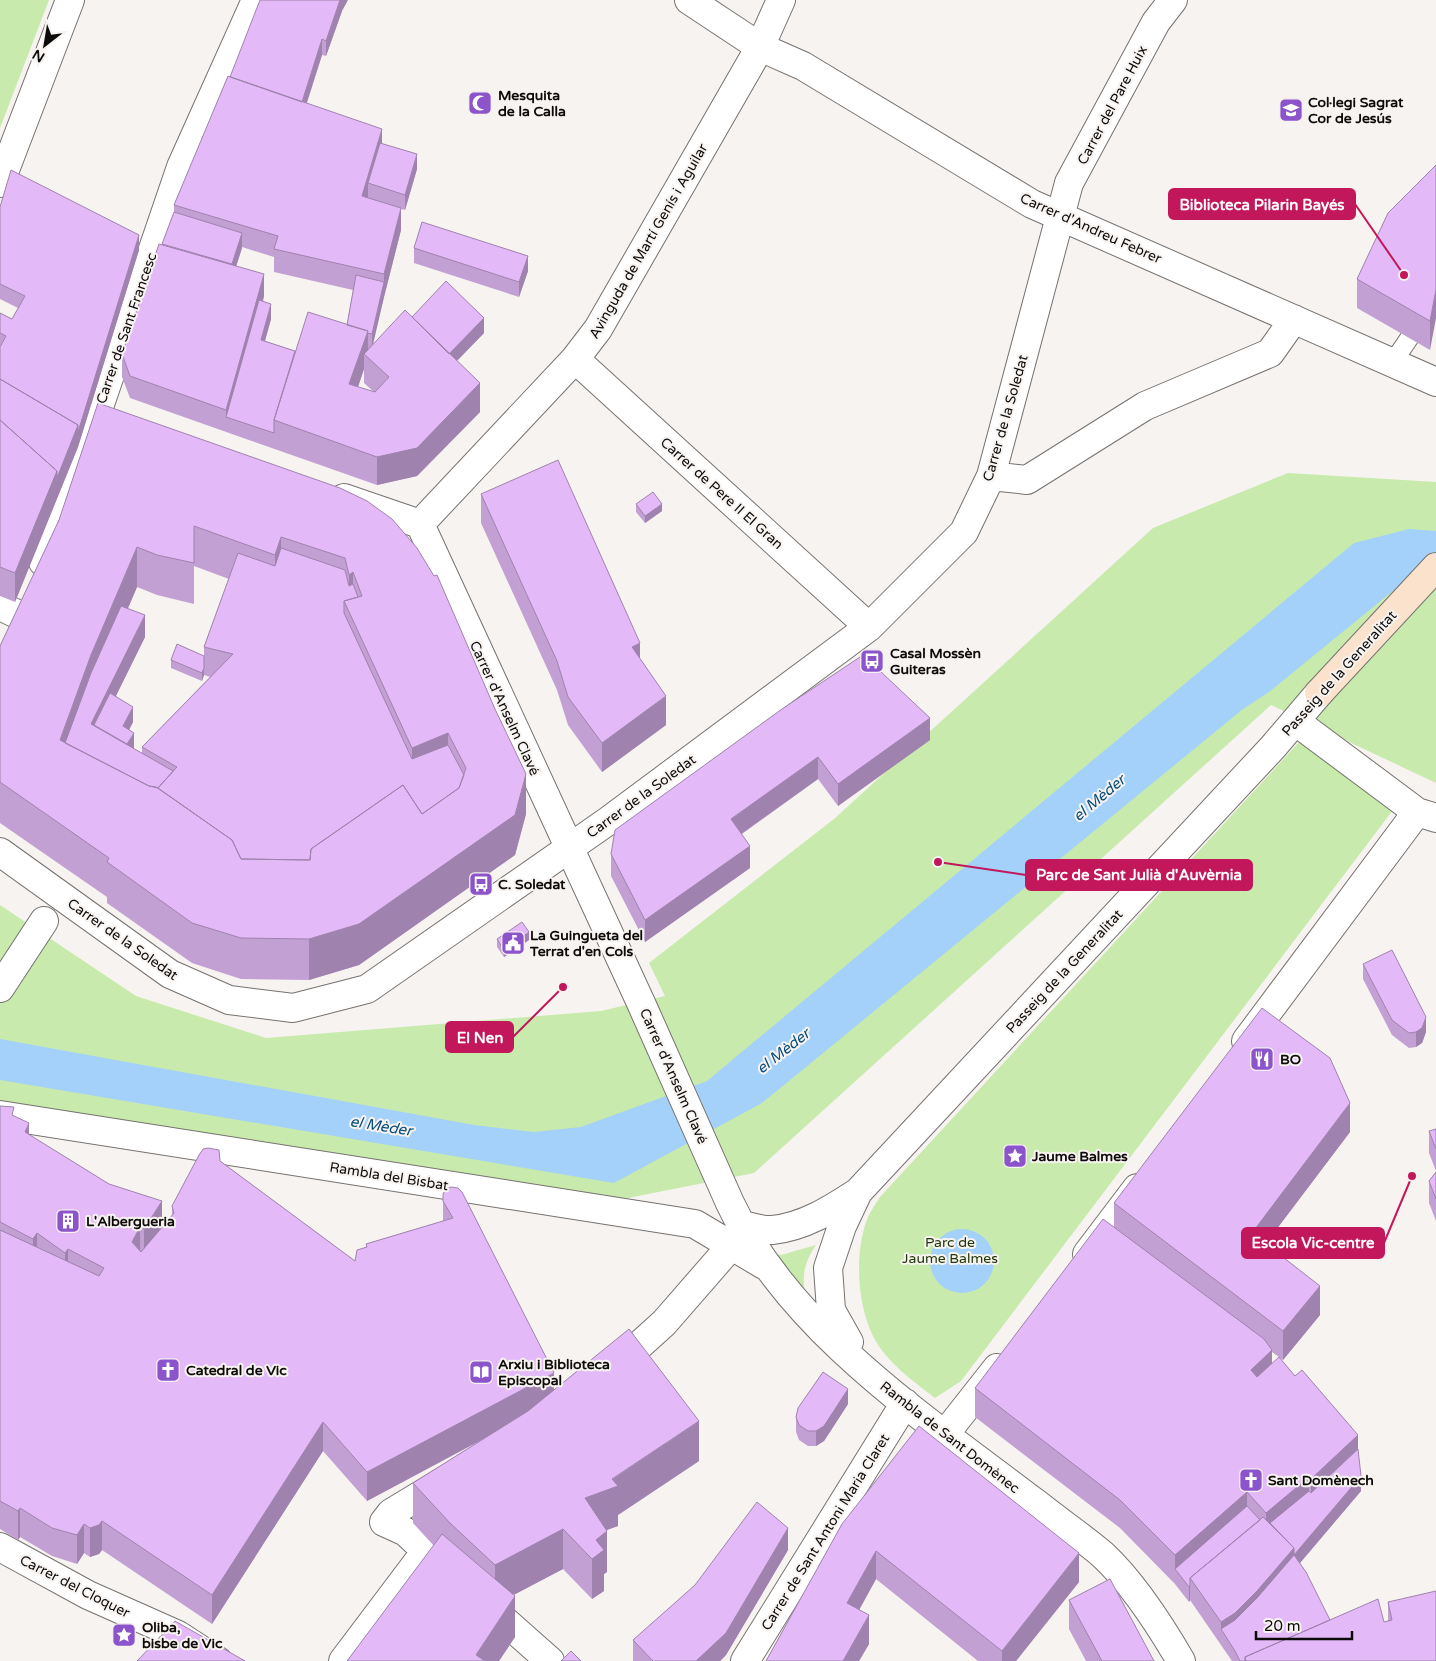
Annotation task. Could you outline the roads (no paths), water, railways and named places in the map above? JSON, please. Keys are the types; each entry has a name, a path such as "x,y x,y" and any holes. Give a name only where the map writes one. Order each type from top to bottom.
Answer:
{"street":[{"path":"0,183 70,0"},
{"name":"Carrer de Sant Francesc","path":"8,640 21,599 97,413 181,167 256,0"},
{"name":"Carrer d'Andreu Febrer","path":"689,0 760,46 803,66 1032,204 1060,214 1436,382"},
{"name":"Avinguda de Martí Genís i Aguilar","path":"420,524 575,359 598,329 760,46 781,0"},
{"name":"Carrer del Pare Huix","path":"1060,214 1069,183 1156,22 1173,0"},
{"name":"Carrer de la Soledat","path":"0,852 170,974 228,1000 293,1008 367,989 608,821 869,627 964,532 991,476 1060,214"},
{"path":"991,476 1027,480 1145,406 1270,353 1294,318"},
{"name":"Carrer de Pere II El Gran","path":"575,359 869,627"},
{"path":"97,413 125,423"},
{"path":"318,489 420,524"},
{"name":"Carrer d'Anselm Clavé","path":"420,524 641,1003 703,1142 734,1224"},
{"name":"Passeig de la Generalitat","path":"734,1224 771,1230 799,1223 827,1212 858,1192 1436,567"},
{"path":"1234,1058 1426,815 1295,721"},
{"path":"0,988 44,921"},
{"name":"Rambla del Bisbat","path":"0,1115 695,1224 734,1224 768,1267"},
{"path":"1073,1272 1151,1170"},
{"path":"858,1192 842,1226 828,1268 831,1310 864,1368"},
{"path":"597,1382 664,1323 734,1224"},
{"name":"Rambla de Sant Domènec","path":"768,1267 798,1305 864,1368 905,1403 1103,1556 1154,1616 1181,1661"},
{"path":"945,1434 1012,1349"},
{"name":"Carrer de Sant Antoni Maria Claret","path":"745,1661 905,1403"},
{"path":"446,1569 406,1532 384,1522 391,1513 464,1469"},
{"name":"Carrer del Cloquer","path":"0,1547 88,1596 178,1635 218,1661"},
{"path":"343,1661 426,1551"},
{"path":"468,1589 550,1661"},
{"path":"159,1654 178,1635"}],"lane":[{"path":"1393,362 1412,334"}],"water":[{"name":"el Mèder","path":"1409,529 1436,531 1436,587 1394,590 1269,692 1243,709 762,1103 614,1183 0,1080 0,1039 474,1125 534,1132 581,1127 707,1081 1354,543"},
{"path":"956,1229 968,1229 985,1238 992,1249 994,1261 992,1273 985,1284 968,1293 956,1293 944,1288 935,1279 930,1267 930,1255 935,1243 944,1234"}],"place":[{"name":"Mesquita de la Calla","path":"480,103"},
{"name":"Col·legi Sagrat Cor de Jesús","path":"1291,110"},
{"name":"Biblioteca Pilarin Bayés","path":"1404,275"},
{"name":"Casal Mossèn Guiteras","path":"872,661"},
{"name":"Parc de Sant Julià d'Auvèrnia","path":"938,862"},
{"name":"C. Soledat","path":"481,884"},
{"name":"La Guingueta del Terrat d'en Cols","path":"513,943"},
{"name":"El Nen","path":"563,987"},
{"name":"BO","path":"1262,1059"},
{"name":"Jaume Balmes","path":"1015,1156"},
{"name":"Escola Vic-centre","path":"1412,1176"},
{"name":"L'Albergueria","path":"68,1221"},
{"name":"Catedral de Vic","path":"168,1370"},
{"name":"Arxiu i Biblioteca Episcopal","path":"481,1372"},
{"name":"Sant Domènech","path":"1251,1480"},
{"name":"Oliba, bisbe de Vic","path":"124,1635"}],"park label":[{"name":"Parc de Jaume Balmes","path":"950,1250"}]}
